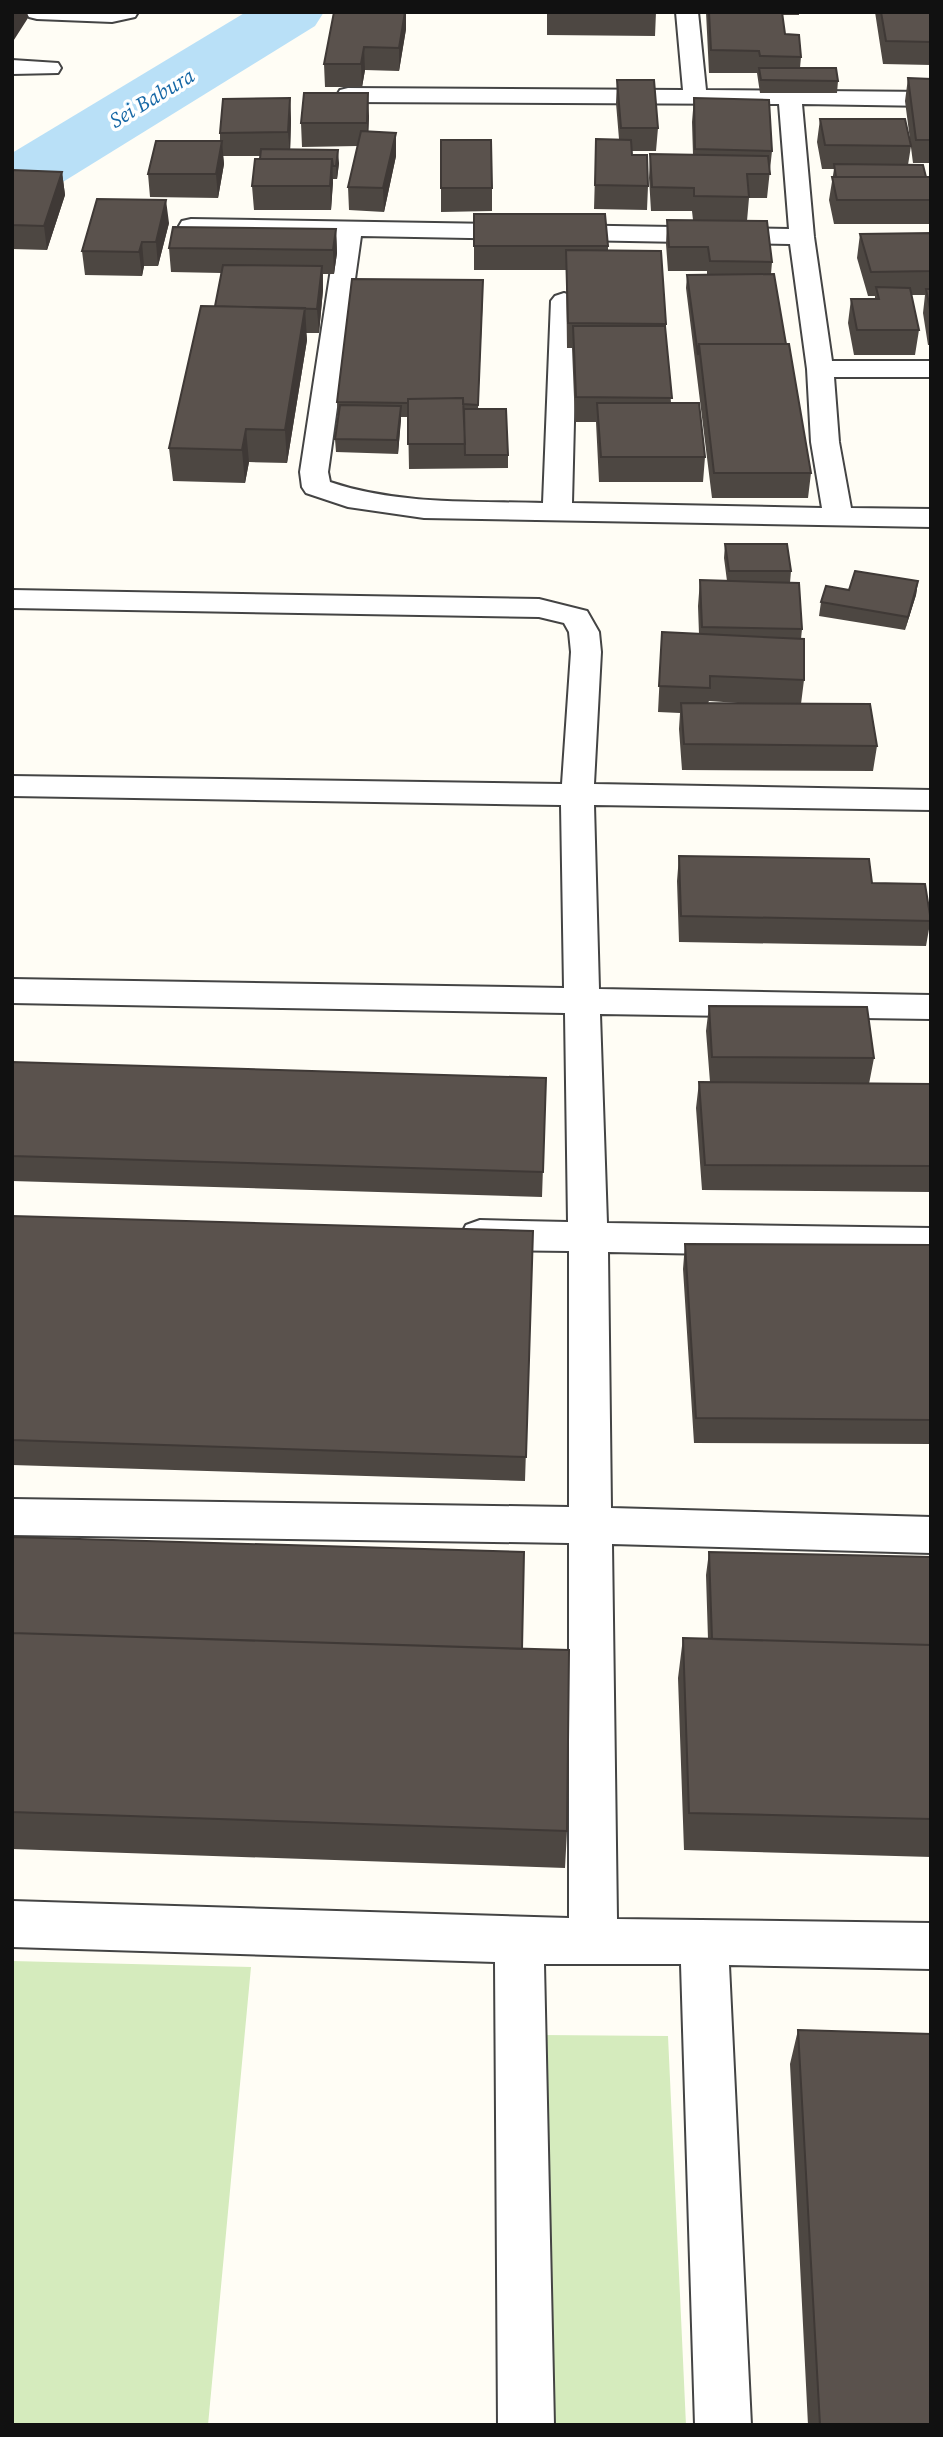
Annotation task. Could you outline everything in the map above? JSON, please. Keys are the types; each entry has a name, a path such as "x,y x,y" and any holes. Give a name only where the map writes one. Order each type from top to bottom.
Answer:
{"street":[{"path":"37,12 112,15 127,12"},
{"path":"687,12 695,96"},
{"path":"12,67 50,68"},
{"path":"348,95 931,99"},
{"path":"790,97 802,237 820,369 825,442 838,517"},
{"path":"191,226 802,237"},
{"path":"349,230 314,471 316,487 348,498 424,509 931,518"},
{"path":"557,513 564,301"},
{"path":"820,369 931,369"},
{"path":"12,599 539,608 576,617 584,632 586,652 577,796 588,1237 593,1942"},
{"path":"12,786 931,800"},
{"path":"12,991 931,1007"},
{"path":"451,1235 931,1243"},
{"path":"12,1517 588,1525 931,1535"},
{"path":"12,1924 593,1942 704,1941 931,1946"},
{"path":"519,1940 526,2425"},
{"path":"704,1941 723,2425"}],"green space":[{"path":"12,1961 251,1967 208,2425 12,2425"},
{"path":"542,2035 668,2036 686,2425 547,2425"}],"building":[{"path":"334,12 405,12 399,48 364,47 361,64 324,64"},
{"path":"548,12 657,13 548,13"},
{"path":"709,12 782,12 785,34 799,35 801,57 760,56 759,51 711,50"},
{"path":"881,12 931,12 931,42 886,41"},
{"path":"759,68 836,68 838,81 761,80"},
{"path":"908,78 931,79 931,140 916,140"},
{"path":"617,80 654,80 658,128 621,128"},
{"path":"304,93 368,93 367,123 301,123"},
{"path":"290,98 288,132 220,133 223,99"},
{"path":"694,98 769,100 772,151 695,149"},
{"path":"820,119 905,119 911,146 825,145"},
{"path":"361,131 396,133 383,188 348,187"},
{"path":"596,139 631,140 632,155 647,155 648,186 595,185"},
{"path":"441,140 491,140 492,188 441,188"},
{"path":"156,141 222,141 216,174 148,174"},
{"path":"261,149 338,150 336,166 333,166 332,159 260,159"},
{"path":"650,154 768,156 770,174 747,174 749,197 694,196 694,188 652,187"},
{"path":"255,159 332,159 330,186 252,186"},
{"path":"834,164 923,165 926,177 836,177"},
{"path":"12,170 62,172 44,226 12,225"},
{"path":"832,177 931,177 931,200 837,200"},
{"path":"97,199 166,200 156,242 142,242 139,252 82,251"},
{"path":"474,214 605,214 608,246 474,246"},
{"path":"667,220 767,221 772,262 710,261 708,247 669,247"},
{"path":"173,227 336,229 333,250 169,248"},
{"path":"931,233 931,271 871,272 860,234"},
{"path":"566,250 661,251 666,324 568,323"},
{"path":"223,265 322,266 317,309 215,306"},
{"path":"774,274 786,344 699,344 698,355 687,275"},
{"path":"352,279 483,280 478,405 463,404 463,398 408,399 408,403 337,402"},
{"path":"876,287 910,288 919,330 857,330 851,299 879,299"},
{"path":"926,289 931,289 931,314"},
{"path":"201,306 305,308 285,430 246,429 242,450 169,448"},
{"path":"573,326 665,326 672,398 576,397"},
{"path":"699,344 789,344 811,473 714,473"},
{"path":"463,398 465,444 408,444 408,399"},
{"path":"597,403 699,403 705,457 601,457"},
{"path":"340,405 401,406 397,440 335,439"},
{"path":"464,409 506,409 508,455 465,455"},
{"path":"725,544 787,544 791,571 729,571"},
{"path":"855,571 918,581 908,617 821,602 826,586 849,590"},
{"path":"700,580 799,583 802,629 702,627"},
{"path":"662,632 804,639 804,680 710,676 710,688 659,686"},
{"path":"681,703 870,704 877,746 684,744"},
{"path":"679,856 869,859 872,883 925,884 931,921 681,916"},
{"path":"709,1006 867,1007 874,1058 712,1057"},
{"path":"12,1062 546,1078 543,1172 12,1156"},
{"path":"699,1082 931,1084 931,1166 705,1165"},
{"path":"12,1216 533,1231 526,1457 12,1440"},
{"path":"685,1244 931,1245 931,1420 696,1418"},
{"path":"12,1537 524,1552 522,1649 12,1633"},
{"path":"709,1552 931,1557 931,1645 712,1639"},
{"path":"12,1633 569,1650 567,1831 12,1812"},
{"path":"683,1638 931,1645 931,1819 689,1813"},
{"path":"798,2030 931,2034 931,2425 820,2425"}],"waterway":[{"name":"Sei Babura","path":"12,183 292,12"}]}
